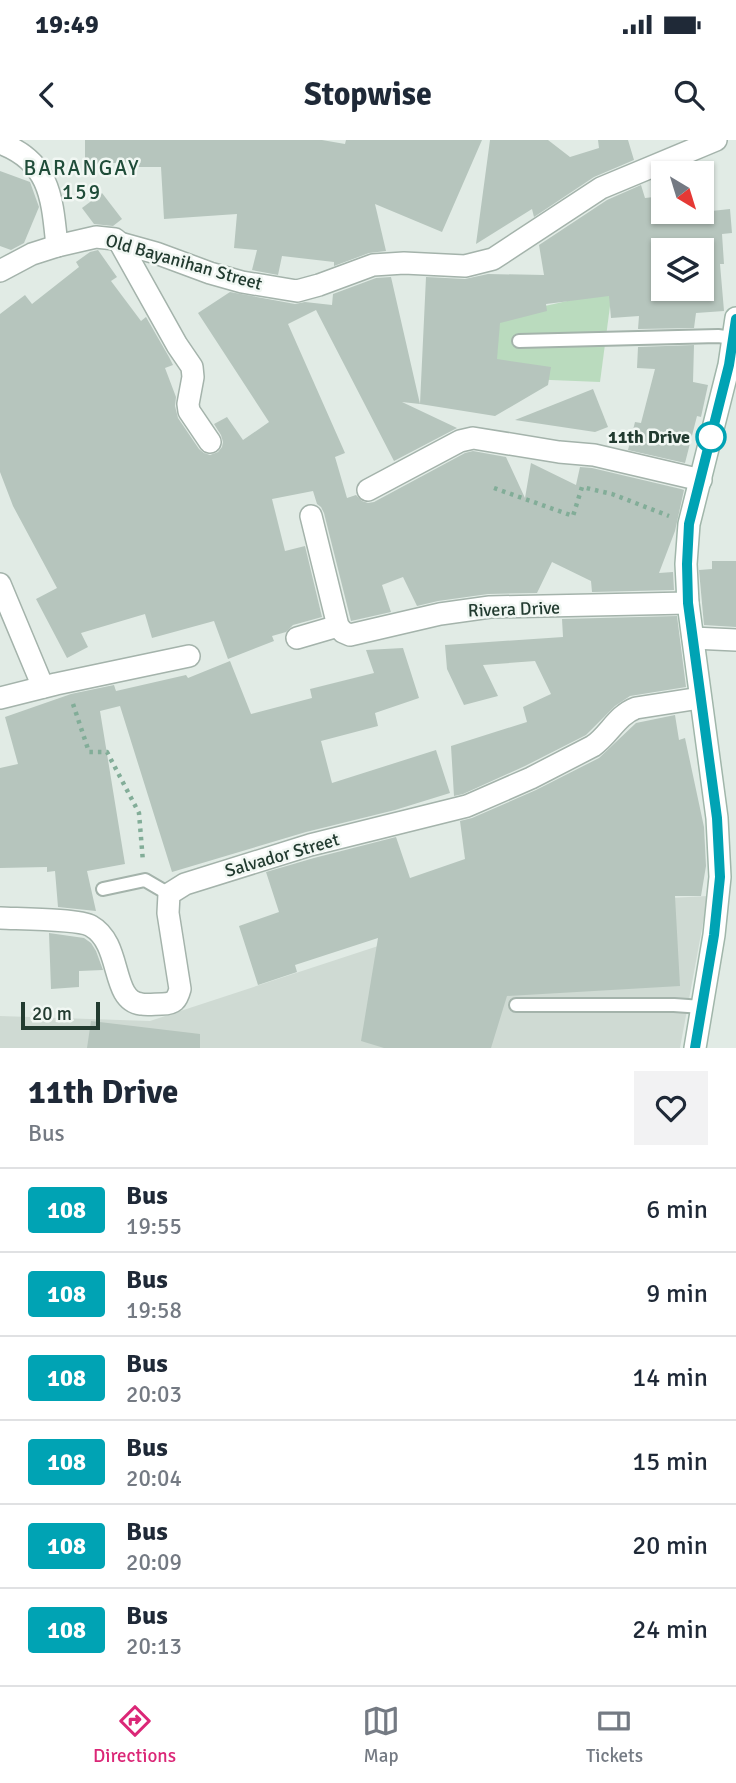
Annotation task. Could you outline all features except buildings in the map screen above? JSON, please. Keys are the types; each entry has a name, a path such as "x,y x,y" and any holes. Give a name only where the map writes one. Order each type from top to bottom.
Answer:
{"street":[{"name":"Old Bayanihan Street","path":"0,271 32,254 96,237 116,239 120,243 242,282 296,291 373,265 404,262 465,266 493,259 601,188 716,140"},
{"path":"0,143 27,157 43,177 52,199 57,246"},
{"path":"120,243 192,367 189,411 210,442"},
{"path":"695,1048 714,935 728,877 717,818 688,603 689,524 729,365 734,328"},
{"path":"368,489 460,440 473,438 594,455 701,481"},
{"path":"311,516 341,629"},
{"path":"0,584 50,685"},
{"name":"Rivera Drive","path":"297,638 341,629 350,635 359,634 440,614 490,607 688,603"},
{"path":"693,638 736,640"},
{"path":"0,698 189,656"},
{"name":"Salvador Street","path":"170,894 185,884 310,845 467,806 531,778 593,746 628,711 700,698"},
{"path":"0,918 88,924 101,932 110,947 121,989 129,1000 139,1004 171,1004 178,998 180,989 168,913 170,894"}],"lane":[{"path":"519,341 718,336 734,328"},
{"path":"103,888 145,880 170,894"},
{"path":"516,1005 702,1007"}],"path":[{"path":"494,488 573,516 582,487 612,494 689,524"},
{"path":"50,685 71,695 89,752 107,751 139,813 145,880"}],"shaded area":[{"path":"708,896 680,1048 0,1048 0,1016 150,1021 497,907"}],"green space":[{"path":"612,291 600,382 479,377 491,318"}],"bus line":[{"name":"108","path":"695,1048 714,935 720,877 717,818 688,603 689,524 729,365 736,319"}],"place":[{"name":"11th Drive","path":"711,437"}],"district":[{"name":"BARANGAY 159","path":"82,180"}]}
